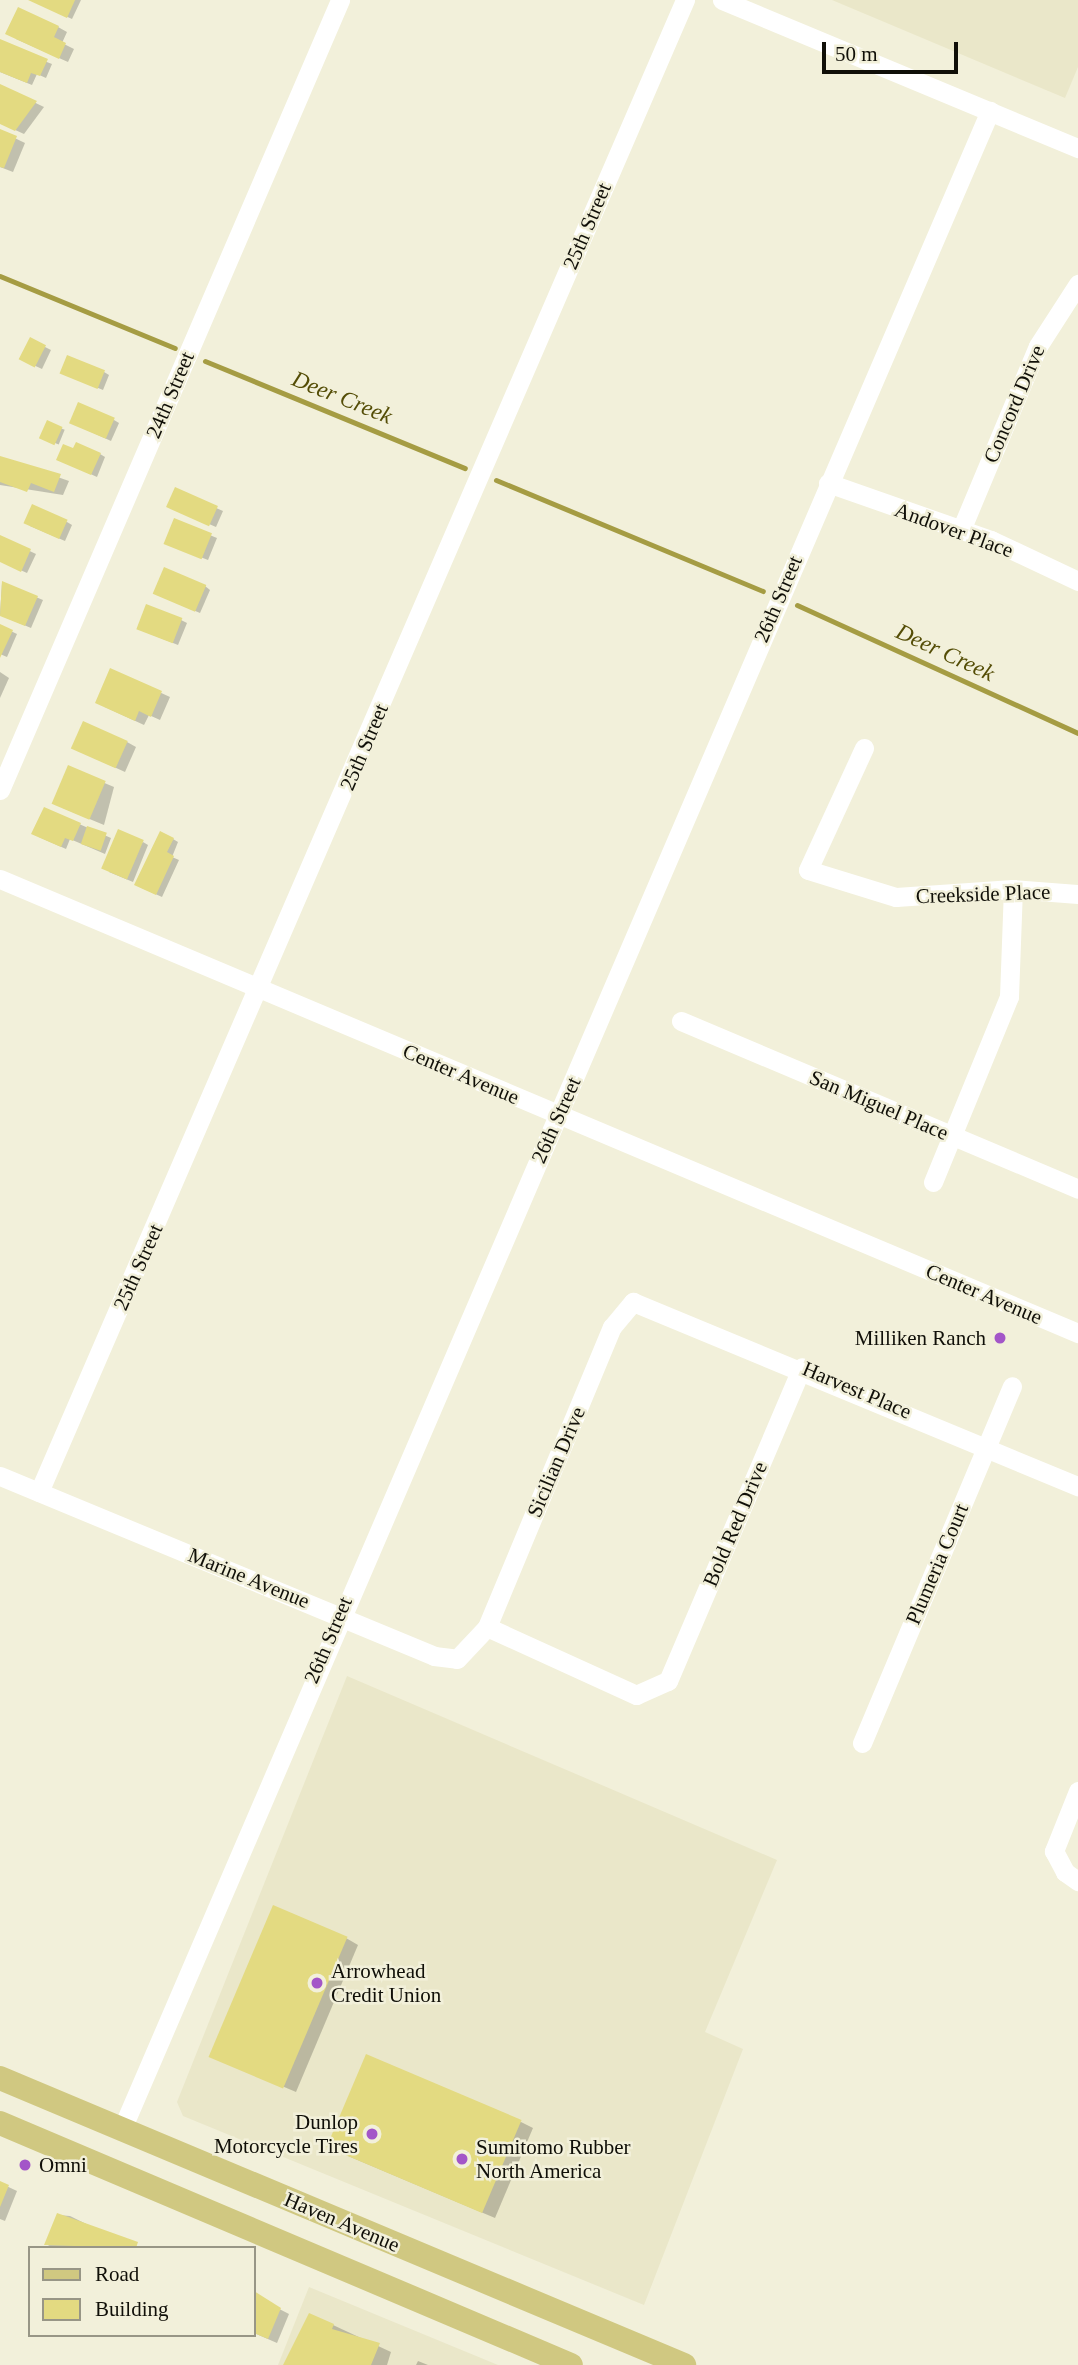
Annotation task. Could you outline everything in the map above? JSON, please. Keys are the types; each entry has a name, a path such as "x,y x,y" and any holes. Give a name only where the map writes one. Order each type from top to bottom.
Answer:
{"main road":[{"name":"Haven Avenue","path":"0,2078 684,2365"},
{"name":"Haven Avenue","path":"0,2123 571,2365"}],"street":[{"name":"24th Street","path":"0,790 340,0"},
{"name":"25th Street","path":"39,1492 260,989 685,0"},
{"path":"722,0 1078,148"},
{"name":"26th Street","path":"122,2129 338,1615 559,1115 828,483 990,111"},
{"name":"Concord Drive","path":"961,530 1038,346 1078,284"},
{"name":"Andover Place","path":"828,483 961,530 1078,580"},
{"name":"Creekside Place","path":"864,748 808,870 896,897 1013,889 1078,894"},
{"name":"Center Avenue","path":"0,879 1078,1333"},
{"path":"933,1182 1009,997 1013,889"},
{"name":"San Miguel Place","path":"681,1021 1078,1188"},
{"name":"Harvest Place","path":"633,1302 802,1367 1078,1486"},
{"name":"Sicilian Drive","path":"487,1627 611,1327 633,1302"},
{"name":"Bold Red Drive","path":"487,1627 636,1695 668,1681 802,1367"},
{"name":"Plumeria Court","path":"862,1743 1012,1386"},
{"name":"Marine Avenue","path":"0,1476 445,1660 465,1654 487,1627"},
{"path":"1078,1791 1055,1844 1057,1861 1078,1881"}],"shaded area":[{"path":"832,0 1078,0 1078,67 1065,98"},
{"path":"347,1676 777,1860 705,2032 743,2049 644,2305 183,2116 177,2102"},
{"path":"309,2287 498,2365 278,2365"}],"building":[{"path":"28,0 75,0 67,18"},
{"path":"18,7 59,26 54,37 66,43 59,59 5,34"},
{"path":"0,39 48,59 40,76 31,73 27,83 0,72"},
{"path":"0,84 37,101 15,131 0,124"},
{"path":"0,129 17,136 4,168 0,167"},
{"path":"30,337 46,345 35,367 19,359"},
{"path":"67,355 105,370 98,389 60,374"},
{"path":"78,402 115,418 106,439 69,423"},
{"path":"47,420 63,427 54,445 39,438"},
{"path":"76,442 101,453 91,475 56,460 63,444 73,448"},
{"path":"0,456 61,474 54,492 31,483 27,492 0,482"},
{"path":"175,487 218,506 209,526 166,507"},
{"path":"32,504 68,520 59,539 23,523"},
{"path":"174,518 212,533 202,559 164,544"},
{"path":"0,535 31,549 21,572 0,562"},
{"path":"164,567 206,585 195,612 153,594"},
{"path":"2,581 38,596 25,626 0,616"},
{"path":"146,604 182,618 173,643 136,629"},
{"path":"0,624 13,630 0,658"},
{"path":"110,668 162,691 151,717 139,711 135,721 95,703"},
{"path":"83,721 128,741 116,768 71,748"},
{"path":"68,765 106,781 89,820 52,804"},
{"path":"44,807 81,823 73,841 65,838 61,847 31,834"},
{"path":"87,826 107,833 101,851 81,844"},
{"path":"118,829 144,840 127,880 101,869"},
{"path":"160,831 174,838 167,852 174,856 156,895 134,885"},
{"name":"Arrowhead Credit Union","path":"273,1905 348,1937 283,2089 209,2057"},
{"path":"366,2054 522,2120 482,2213 327,2147"},
{"path":"0,2181 9,2185 0,2207"},
{"path":"57,2213 138,2242 137,2246 44,2245"},
{"path":"256,2292 281,2308 268,2339 256,2334"},
{"path":"309,2313 334,2324 332,2329 380,2343 371,2365 283,2365"}],"waterway":[{"name":"Deer Creek","path":"0,276 175,348"},
{"name":"Deer Creek","path":"205,361 465,468"},
{"name":"Deer Creek","path":"496,480 763,591"},
{"name":"Deer Creek","path":"797,605 1078,733"}],"place":[{"name":"Milliken Ranch","path":"1000,1338"},
{"name":"Arrowhead Credit Union","path":"317,1983"},
{"name":"Dunlop Motorcycle Tires","path":"372,2134"},
{"name":"Sumitomo Rubber North America","path":"462,2159"},
{"name":"Omni","path":"25,2165"}]}
